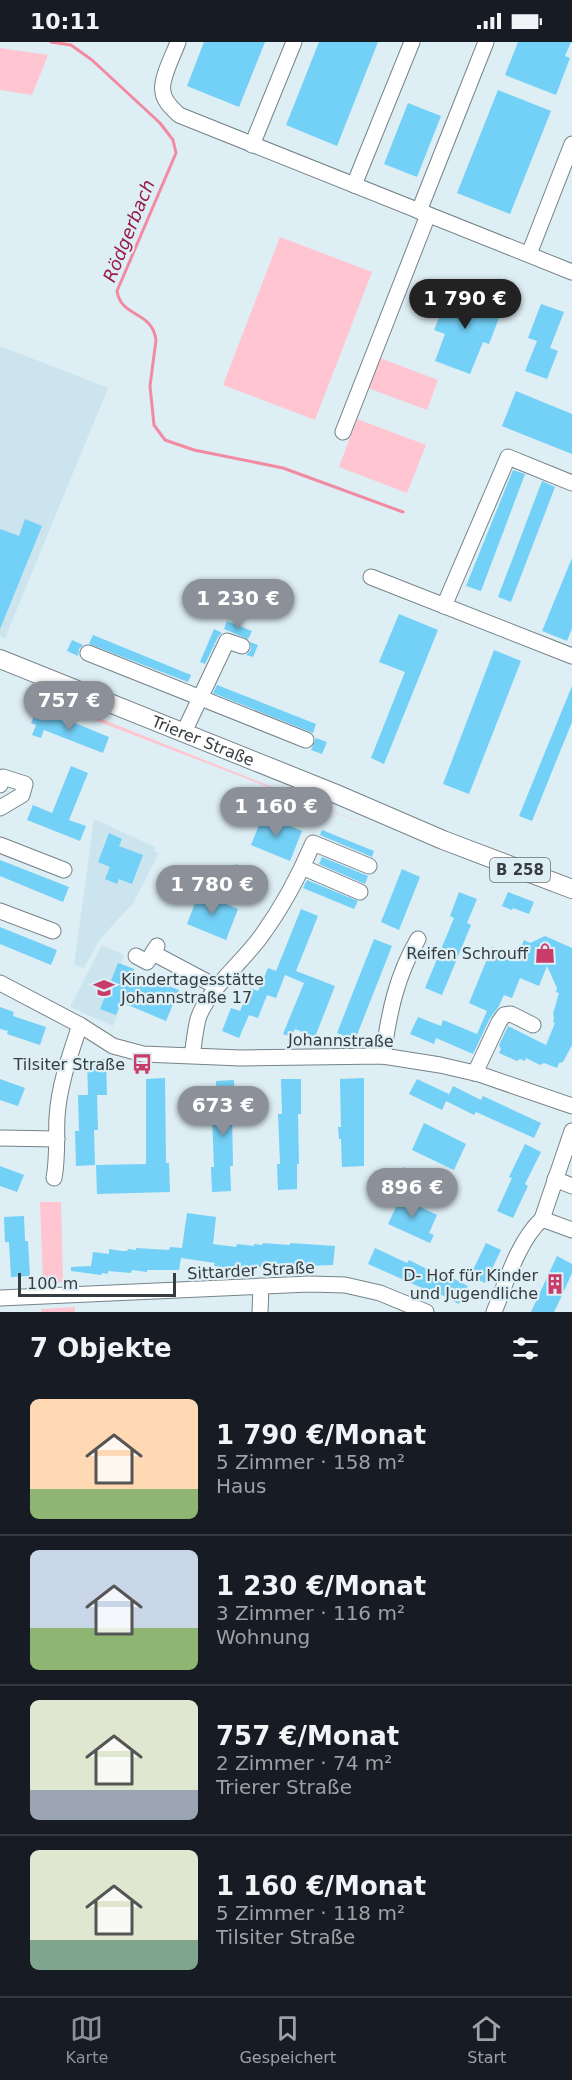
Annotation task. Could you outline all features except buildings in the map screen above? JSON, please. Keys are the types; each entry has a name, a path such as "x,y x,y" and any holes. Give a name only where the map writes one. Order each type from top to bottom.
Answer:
{"main road":[{"name":"Trierer Straße","path":"0,659 334,793 443,840 572,889"}],"street":[{"path":"178,42 165,75 162,91 168,104 179,115 572,272"},
{"path":"252,145 294,42"},
{"path":"354,185 412,42"},
{"path":"343,432 486,42"},
{"path":"529,254 572,144"},
{"path":"444,606 508,458 572,483"},
{"path":"371,577 572,656"},
{"path":"184,732 227,641 242,646"},
{"path":"88,653 306,740"},
{"path":"0,785 3,777 25,784 22,795 0,808"},
{"path":"192,1056 199,1017 217,987 237,967 261,937 288,897 313,843 369,866"},
{"path":"0,845 64,870"},
{"path":"302,867 360,892"},
{"path":"0,911 53,931"},
{"path":"383,1056 389,1011 408,956 418,939"},
{"path":"136,956 147,962 155,950 217,987"},
{"name":"Johannstraße","path":"0,983 103,1038 152,1046 175,1055 241,1058 383,1056 476,1073 572,1106"},
{"path":"476,1073 504,1015 512,1014 533,1025"},
{"path":"54,1178 58,1159 57,1116 63,1076 80,1024"},
{"path":"494,1312 524,1243 534,1226 542,1219 555,1179 568,1159 572,1131"},
{"path":"0,1138 57,1139"},
{"path":"555,1179 572,1186"},
{"path":"542,1219 572,1230"},
{"path":"505,1312 532,1245 544,1227 542,1219"},
{"name":"Sittarder Straße","path":"0,1298 309,1284 345,1285 380,1293 426,1312"},
{"path":"260,1312 261,1286"}],"shaded area":[{"path":"0,48 48,55 32,95 0,90"},
{"path":"280,237 372,272 315,420 223,385"},
{"path":"0,346 108,388 5,638 0,636"},
{"path":"380,358 438,380 427,410 368,388"},
{"path":"357,419 426,445 407,493 339,467"},
{"path":"41,696 49,698 385,832 40,699"},
{"path":"94,819 155,847 154,851 159,853 133,903 100,939 84,968 74,965"},
{"name":"Kindertagesstätte Johannstraße 17","path":"102,945 124,955 121,963 135,969 113,1026 70,1007"},
{"path":"40,1202 61,1202 63,1282 43,1283"},
{"path":"75,1307 75,1312 41,1312 41,1309"}],"waterway":[{"name":"Rödgerbach","path":"51,42 71,45 92,60 160,123 173,140 176,153 117,291 124,306 143,318 153,330 156,340 150,386 154,425 165,440 194,450 283,468 403,512"}],"place":[{"name":"Reifen Schrouff","path":"545,953"},
{"name":"Kindertagesstätte Johannstraße 17","path":"104,988"},
{"name":"Tilsiter Straße","path":"142,1064"},
{"name":"D- Hof für Kinder und Jugendliche","path":"555,1284"}]}
